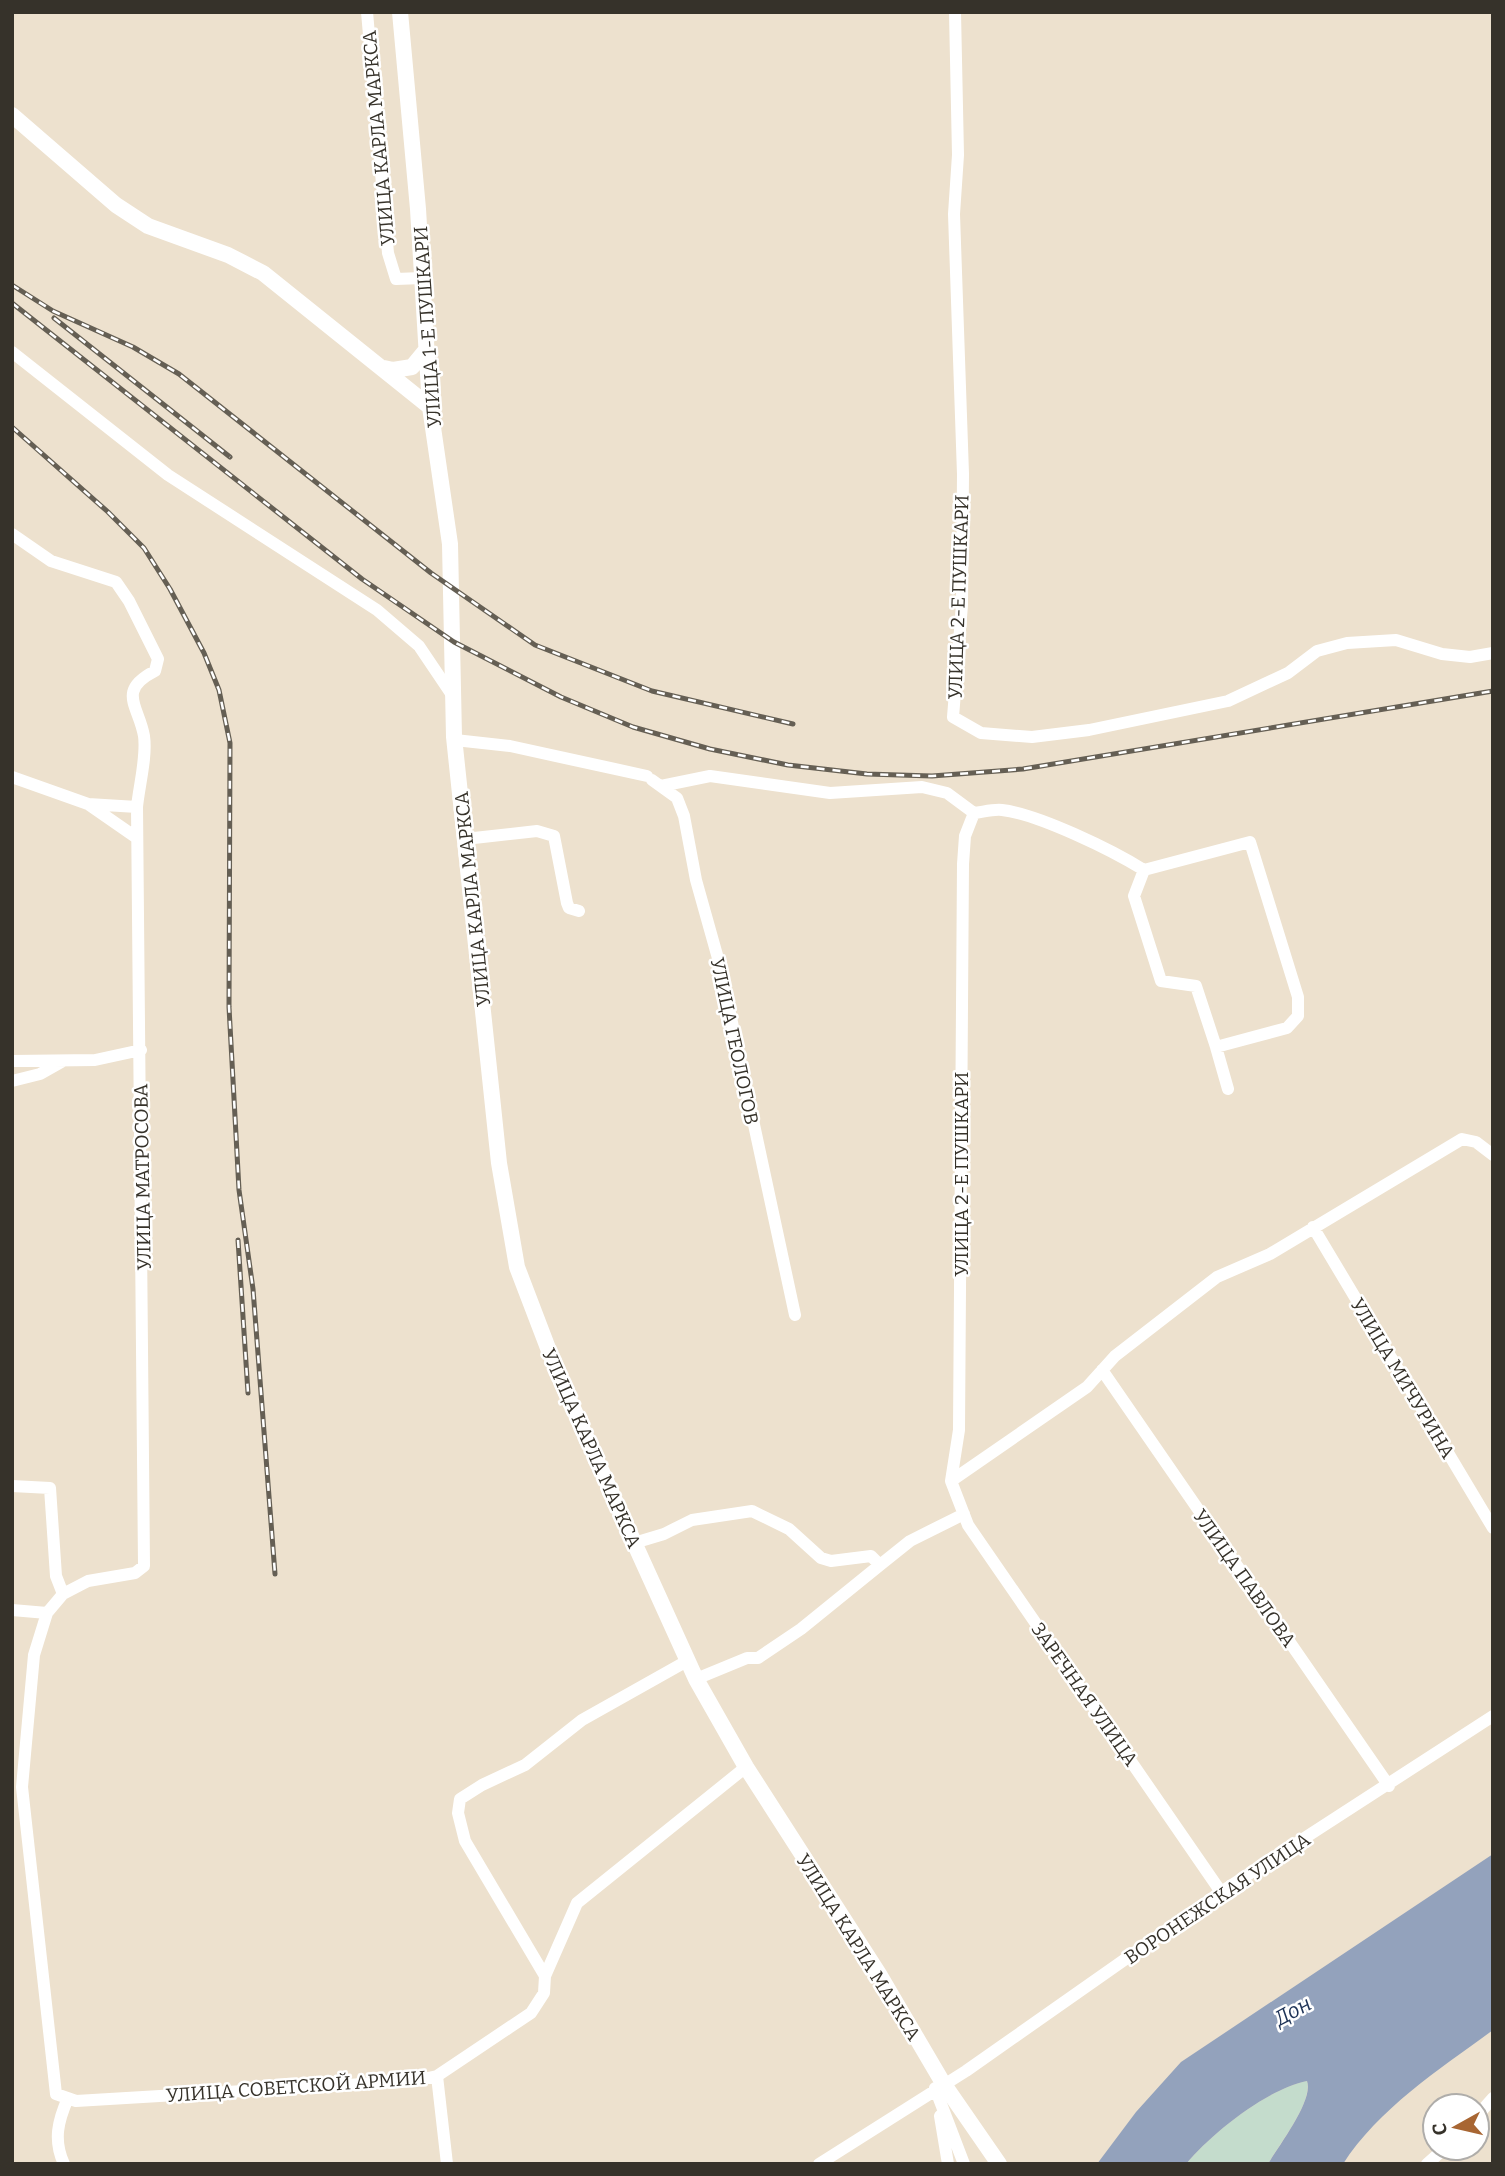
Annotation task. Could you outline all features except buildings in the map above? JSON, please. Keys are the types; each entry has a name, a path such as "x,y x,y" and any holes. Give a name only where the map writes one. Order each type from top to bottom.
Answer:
{"main road":[{"name":"УЛИЦА 1-Е ПУШКАРИ","path":"400,12 430,407 450,544 454,642"},
{"path":"12,115 127,212 148,226 228,255 263,274 430,407"},
{"path":"384,368 412,367 426,350"},
{"name":"УЛИЦА КАРЛА МАРКСА","path":"454,642 452,695 455,740 499,1163 517,1267 553,1365 696,1679 746,1767 879,1975 950,2107 999,2164"}],"street":[{"name":"УЛИЦА КАРЛА МАРКСА","path":"367,12 388,253 396,279 422,278"},
{"name":"УЛИЦА 2-Е ПУШКАРИ","path":"955,12 958,155 954,214 963,474 962,605 953,718 981,733 1032,737 1089,730 1228,701 1259,689 1317,651 1347,643 1396,640 1441,654 1470,657 1493,653"},
{"path":"12,352 168,475 377,610 419,646 452,695"},
{"name":"УЛИЦА МАТРОСОВА","path":"12,534 51,561 116,582 129,601 158,659 155,671 141,678 133,691 132,704 144,737 136,807 141,1050 144,1566 135,1573 88,1581 64,1594"},
{"path":"455,740 510,746 653,781 710,776 830,793 922,787 947,793 974,813 1001,810 1029,818 1110,849 1144,870 1250,842 1298,997 1298,1016 1287,1028 1216,1047"},
{"path":"12,776 88,804 137,838"},
{"name":"УЛИЦА ГЕОЛОГОВ","path":"653,781 677,797 684,816 696,880 719,962 795,1315"},
{"path":"88,804 136,807"},
{"name":"УЛИЦА 2-Е ПУШКАРИ","path":"954,1487 959,1430 963,864 965,836 974,813"},
{"path":"466,839 537,831 554,836 567,903 569,908 579,911"},
{"path":"1144,870 1134,896 1161,981 1196,986 1228,1089"},
{"path":"12,1061 95,1059 141,1050"},
{"path":"12,1082 40,1074 64,1060"},
{"path":"954,1487 1087,1387 1115,1356 1217,1277 1270,1254 1462,1139 1476,1142 1493,1154"},
{"name":"УЛИЦА МИЧУРИНА","path":"1313,1227 1493,1528"},
{"name":"УЛИЦА ПАВЛОВА","path":"1102,1370 1389,1786"},
{"path":"12,1486 50,1488 56,1576 64,1594 47,1613 34,1655 17,1787 52,2070 56,2094 68,2098 57,2122 59,2153 64,2164"},
{"name":"ЗАРЕЧНАЯ УЛИЦА","path":"954,1487 968,1525 1221,1892"},
{"path":"634,1543 664,1534 692,1520 752,1511 789,1529 821,1559 831,1561 871,1556 880,1565"},
{"path":"696,1679 747,1658 758,1658 801,1629 910,1541 964,1514"},
{"path":"12,1610 47,1613"},
{"path":"545,1976 465,1841 458,1813 460,1799 482,1785 525,1765 582,1720 687,1661"},
{"name":"ВОРОНЕЖСКАЯ УЛИЦА","path":"819,2164 966,2071 1221,1892 1389,1786 1493,1716"},
{"name":"УЛИЦА СОВЕТСКОЙ АРМИИ","path":"68,2098 76,2101 130,2098 414,2081 436,2076 531,2013 544,1993 545,1976 577,1903 746,1767"},
{"path":"436,2076 447,2164"},
{"name":"УЛИЦА КАРЛА МАРКСА","path":"950,2107 964,2164"},
{"path":"948,2164 939,2117 950,2107"}],"green space":[{"path":"1307,2081 1305,2100 1300,2111 1268,2164 1186,2164 1210,2139 1241,2114 1275,2093"}],"water":[{"name":"Дон","path":"1493,1854 1493,2030 1392,2107 1343,2164 1268,2164 1301,2111 1308,2089 1307,2081 1275,2093 1241,2114 1210,2139 1186,2164 1097,2164 1136,2112 1181,2062"}],"railway":[{"path":"12,285 53,311 133,347 179,374 431,573 535,645 652,691 793,724"},
{"path":"12,303 362,579 454,642 561,697 633,727 710,749 788,765 867,774 932,776 1023,769 1493,691"},
{"path":"54,318 230,457"},
{"path":"12,427 108,512 144,548 170,589 204,653 219,690 230,743 229,1007 239,1190 253,1289 275,1574"},
{"path":"238,1240 248,1393"}]}
